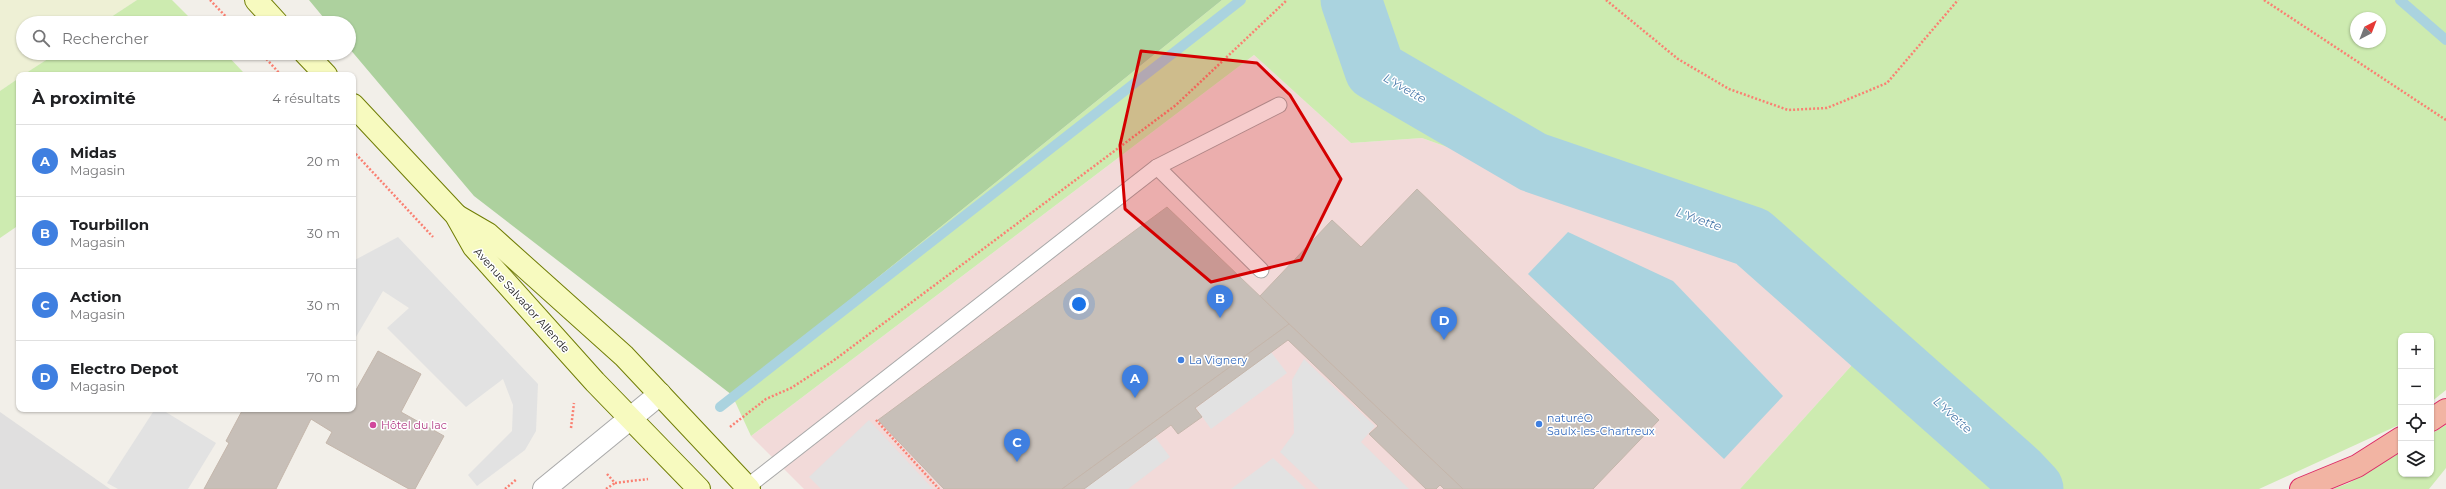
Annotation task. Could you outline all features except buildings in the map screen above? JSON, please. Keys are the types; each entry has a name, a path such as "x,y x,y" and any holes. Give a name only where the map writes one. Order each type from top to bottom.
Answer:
{"highway":[{"path":"2434,418 2446,410"},
{"path":"2301,489 2357,466 2398,440"}],"main road":[{"path":"256,0 271,16"},
{"path":"312,60 323,72"},
{"name":"Avenue Salvador Allende","path":"356,107 456,215 474,247 630,418 699,489"},
{"path":"456,215 488,234 624,356 748,488"}],"street":[{"path":"544,489 660,394"}],"lane":[{"path":"748,488 841,413 1157,167 1279,106"},
{"path":"1157,167 1261,270"}],"path":[{"path":"210,0 225,16"},
{"path":"728,431 766,399 791,388 833,361 1176,105 1287,0"},
{"path":"1606,0 1678,59 1729,90 1788,110 1827,108 1887,83 1958,0"},
{"path":"2264,0 2446,120"},
{"path":"268,60 279,72"},
{"path":"841,413 870,414 939,489"},
{"path":"606,489 615,483"}],"highlighted area":[{"path":"1141,51 1257,63 1290,95 1341,179 1301,260 1211,282 1125,209 1120,145"}],"shaded area":[{"path":"1254,55 1351,143 1422,138 1741,252 1862,354 1740,489 804,489 751,436"},
{"path":"398,237 538,384 536,431 525,450 477,486 468,475 512,431 513,405 503,379 466,407 387,328 409,308 383,291 356,337 356,259"},
{"path":"1271,352 1287,373 1211,429 1196,408"},
{"path":"1304,359 1375,426 1361,442 1409,489 1319,489 1280,452 1294,433 1292,380"},
{"path":"0,412 110,489 0,489"},
{"path":"153,412 166,412 216,443 188,489 118,489 107,483"},
{"path":"869,420 933,489 821,489 809,477"},
{"path":"1155,437 1170,457 1128,489 1084,489"},
{"path":"1273,458 1306,489 1231,489"}],"green space":[{"path":"0,0 137,0 113,16 16,16 16,60 46,60 28,72 16,72 16,80 0,91"},
{"path":"137,0 172,0 188,16 113,16"},
{"path":"309,0 1222,0 732,395 474,196 356,56 356,16 322,16"},
{"path":"1222,0 2446,0 2446,390 2434,400 2434,333 2398,333 2398,425 2259,489 1740,489 1862,354 1741,252 1422,138 1351,143 1254,55 751,436 732,395"},
{"path":"46,60 232,60 243,72 28,72"},
{"path":"16,80 16,227 0,238 0,91"},
{"path":"2446,425 2446,468 2429,489 2333,489 2349,483 2398,454 2398,477 2434,477 2434,432"}],"water":[{"path":"1568,232 1673,281 1783,396 1724,459 1528,274"}],"waterway":[{"path":"720,407 1241,0"},
{"name":"L'Yvette","path":"1351,0 1375,70 1533,162 1752,237 2017,472 2033,489"},
{"path":"2400,0 2446,40"}],"place":[{"name":"Tourbillon","path":"1220,318"},
{"name":"Electro Depot","path":"1444,340"},
{"name":"La Vignery","path":"1181,360"},
{"name":"Midas","path":"1135,398"},
{"name":"naturéO Saulx-les-Chartreux","path":"1539,424"},
{"name":"Hôtel du lac","path":"373,425"},
{"name":"Action","path":"1017,462"}]}
